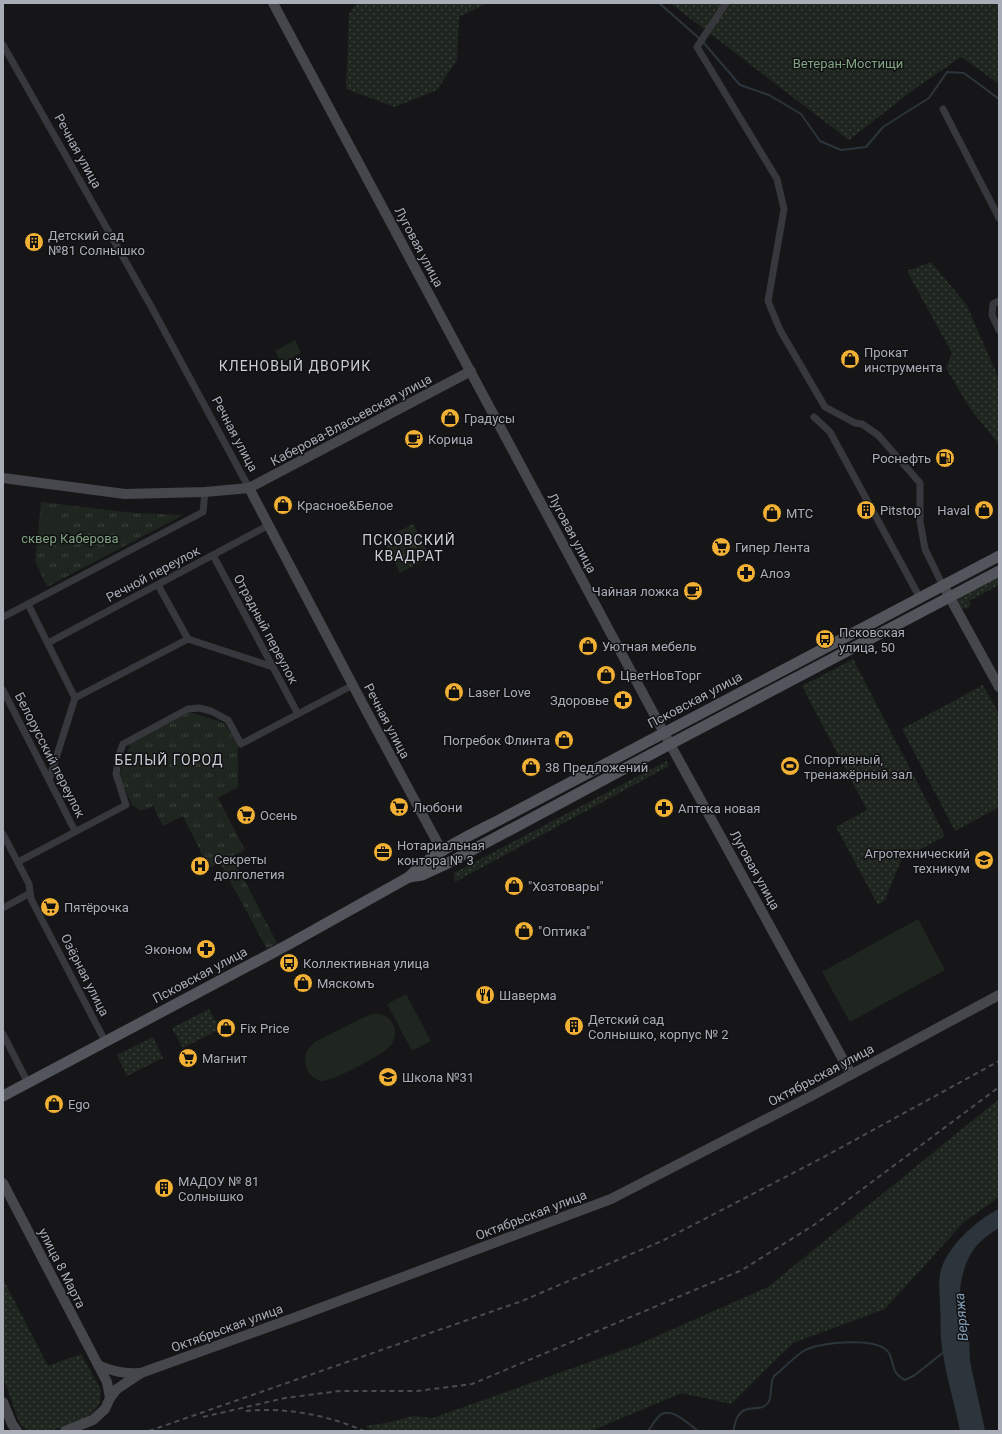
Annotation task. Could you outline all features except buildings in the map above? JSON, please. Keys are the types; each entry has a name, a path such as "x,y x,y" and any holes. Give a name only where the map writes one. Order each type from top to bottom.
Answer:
{"main road":[{"name":"Псковская улица","path":"409,877 418,866 442,851 664,732 999,556"},
{"name":"Псковская улица","path":"3,1096 291,943 409,877 422,875 438,868 999,571"},
{"path":"503,818 508,819 511,823 508,831"}],"street":[{"name":"Луговая улица","path":"272,3 670,744 851,1074"},
{"path":"726,3 697,47 777,179 784,209 768,300 780,330 825,407 855,423 862,424 878,435 920,483 920,521 925,549 949,597 999,687"},
{"name":"Речная улица","path":"3,45 152,308 442,851"},
{"path":"943,109 999,218"},
{"path":"999,301 992,304 992,315 999,330"},
{"name":"Каберова-Власьевская улица","path":"3,478 125,494 205,492 249,488 471,371"},
{"path":"814,417 830,432 920,598"},
{"path":"3,617 203,512 205,492"},
{"name":"Речной переулок","path":"48,643 269,525"},
{"name":"Отрадный переулок","path":"213,555 298,714"},
{"path":"158,585 188,639 273,667"},
{"path":"28,604 75,698 49,780"},
{"path":"75,698 188,639"},
{"path":"18,862 126,805 116,774 119,755 123,744 161,723 188,709 200,708 211,711 228,720 241,744 352,685"},
{"name":"Белорусский переулок","path":"3,690 75,831"},
{"name":"Озёрная улица","path":"3,834 30,884 31,899 105,1041"},
{"path":"3,908 30,893"},
{"name":"Октябрьская улица","path":"65,1431 93,1420 105,1408 117,1389 141,1373 299,1316 610,1199 851,1074 999,995"},
{"path":"3,1034 28,1083"},
{"name":"улица 8 Марта","path":"3,1183 107,1382 110,1398"},
{"path":"98,1365 124,1374 141,1373"},
{"path":"3,1403 3,1408"},
{"path":"3,1403 17,1431"}],"green space":[{"path":"357,3 487,3 459,17 457,60 437,90 395,107 346,89 349,14"},
{"name":"Ветеран-Мостищи","path":"670,3 999,3 999,84 961,57 917,87 849,140"},
{"path":"931,262 966,304 999,379 999,444 971,410 946,368 952,353 907,271"},
{"path":"295,340 301,353 282,363 275,351"},
{"name":"сквер Каберова","path":"41,502 134,513 183,515 47,587 35,561"},
{"path":"41,511 61,514 57,546 38,544"},
{"path":"413,524 430,557 400,573 383,539"},
{"path":"999,577 999,585 969,601 971,605 968,608 961,609 957,601 960,597"},
{"path":"853,659 945,836 901,860 885,900 878,905 836,827 867,810 802,686"},
{"path":"983,685 999,714 999,807 955,831 902,729"},
{"path":"190,712 224,723 238,745 238,787 218,798 245,850 232,856 277,943 267,949 220,863 209,868 183,816 163,826 153,806 141,811 132,805 119,776 130,744"},
{"path":"667,761 669,766 455,882 454,873"},
{"path":"918,919 945,970 850,1022 822,972"},
{"path":"406,994 431,1041 412,1051 387,1004"},
{"path":"209,1009 220,1029 183,1048 172,1028"},
{"path":"372,1014 386,1016 393,1024 395,1034 391,1045 369,1061 336,1077 321,1081 313,1077 307,1069 305,1060 307,1051 312,1045 315,1042"},
{"path":"153,1037 163,1058 127,1076 117,1055"},
{"path":"999,1099 999,1197 964,1222 885,1309 793,1343 731,1404 682,1393 591,1431 373,1431 365,1426 392,1422 412,1416 433,1418 637,1345 768,1287"},
{"path":"3,1279 48,1366 81,1354 101,1390 100,1403 88,1418 50,1431 28,1431 20,1424 3,1377"}],"shaded area":[{"path":"999,1209 999,1228 978,1244 966,1264 962,1277 960,1290 961,1330 970,1394 978,1431 960,1431 942,1351 939,1286 940,1275 942,1265 947,1256 962,1236 981,1220"}],"waterway":[{"path":"659,3 700,39"},
{"path":"703,42 740,85 769,95 801,114 820,141 841,150 866,147 883,127 929,98 947,72 964,73 999,99"},
{"name":"Веряжа","path":"958,1302 957,1308 963,1335 964,1362 979,1431"},
{"path":"733,1431 736,1419 741,1412 765,1406 768,1403 774,1376 798,1355 809,1349 843,1342 877,1345 884,1348 888,1352 896,1372 905,1380 915,1375 945,1351"},
{"path":"648,1431 658,1417 666,1413 676,1415 698,1431"}],"railway":[{"path":"149,1431 522,1301 664,1240 822,1158 999,1061"},
{"path":"203,1417 285,1398 340,1391 417,1391 472,1384 742,1270 817,1223 999,1087"},
{"path":"246,1411 292,1411 336,1421 364,1431"}],"place":[{"name":"Детский сад №81 Солнышко","path":"34,242"},
{"name":"Прокат инструмента","path":"850,359"},
{"name":"Градусы","path":"450,418"},
{"name":"Корица","path":"414,439"},
{"name":"Роснефть","path":"945,458"},
{"name":"Красное&Белое","path":"283,505"},
{"name":"Pitstop","path":"866,510"},
{"name":"Haval","path":"984,510"},
{"name":"МТС","path":"772,513"},
{"name":"Гипер Лента","path":"721,547"},
{"name":"Алоэ","path":"746,573"},
{"name":"Чайная ложка","path":"693,591"},
{"name":"Псковская улица, 50","path":"825,639"},
{"name":"Уютная мебель","path":"588,646"},
{"name":"ЦветНовТорг","path":"606,675"},
{"name":"Laser Love","path":"454,692"},
{"name":"Здоровье","path":"623,700"},
{"name":"Погребок Флинта","path":"564,740"},
{"name":"Спортивный, тренажёрный зал","path":"790,766"},
{"name":"38 Предложений","path":"531,767"},
{"name":"Любони","path":"399,807"},
{"name":"Аптека новая","path":"664,808"},
{"name":"Осень","path":"246,815"},
{"name":"Нотариальная контора № 3","path":"383,852"},
{"name":"Агротехнический техникум","path":"984,860"},
{"name":"Секреты долголетия","path":"200,866"},
{"name":"\"Хозтовары\"","path":"514,886"},
{"name":"Пятёрочка","path":"50,907"},
{"name":"\"Оптика\"","path":"524,931"},
{"name":"Эконом","path":"206,949"},
{"name":"Коллективная улица","path":"289,963"},
{"name":"Мяскомъ","path":"303,983"},
{"name":"Шаверма","path":"485,995"},
{"name":"Детский сад Солнышко, корпус № 2","path":"574,1026"},
{"name":"Fix Price","path":"226,1028"},
{"name":"Магнит","path":"188,1058"},
{"name":"Школа №31","path":"388,1077"},
{"name":"Ego","path":"54,1104"},
{"name":"МАДОУ № 81 Солнышко","path":"164,1188"}],"district":[{"name":"КЛЕНОВЫЙ ДВОРИК","path":"295,366"},
{"name":"ПСКОВСКИЙ КВАДРАТ","path":"409,548"},
{"name":"БЕЛЫЙ ГОРОД","path":"169,760"}]}
